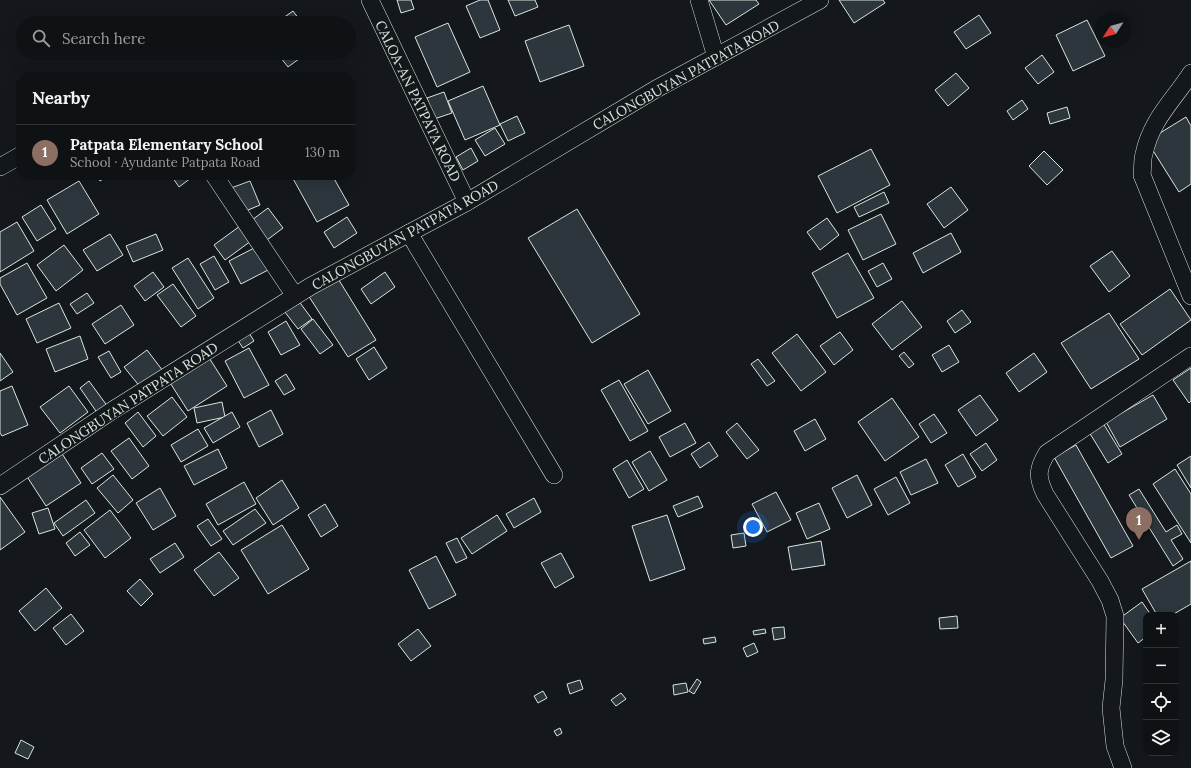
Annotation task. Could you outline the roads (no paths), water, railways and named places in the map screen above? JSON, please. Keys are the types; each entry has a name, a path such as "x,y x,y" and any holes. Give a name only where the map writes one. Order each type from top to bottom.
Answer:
{"street":[{"name":"CALOA-AN PATPATA ROAD","path":"370,0 467,202"},
{"path":"699,0 716,57"},
{"name":"CALONGBUYAN PATPATA ROAD","path":"0,486 113,410 311,286 467,202 656,89 820,0"},
{"path":"1191,73 1181,89 1160,114 1150,134 1143,155 1142,176 1191,296"},
{"path":"0,167 16,158"},
{"path":"217,180 295,296"},
{"path":"409,233 554,475"},
{"path":"1118,766 1111,708 1114,680 1115,616 1110,600 1100,581 1044,494 1039,482 1040,466 1047,453 1191,356"}],"place":[{"name":"Patpata Elementary School","path":"1139,540"}]}
